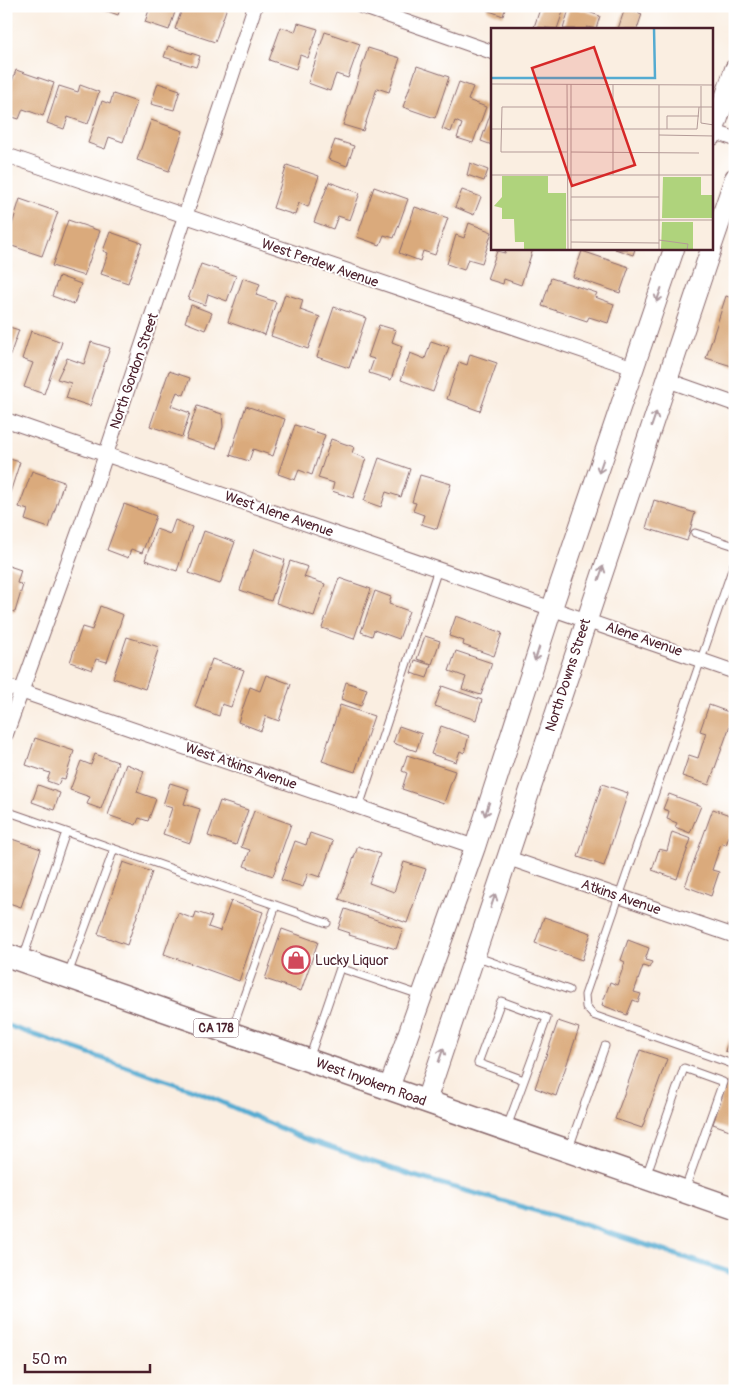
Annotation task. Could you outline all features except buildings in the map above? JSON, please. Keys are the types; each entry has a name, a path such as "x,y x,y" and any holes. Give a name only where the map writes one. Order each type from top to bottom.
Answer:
{"main road":[{"name":"West Inyokern Road","path":"14,958 735,1210"}],"street":[{"name":"North Gordon Street","path":"6,734 105,455 186,218 255,6"},
{"path":"361,6 491,52"},
{"path":"714,129 735,69"},
{"path":"714,132 735,139"},
{"name":"West Perdew Avenue","path":"6,155 186,218 634,368"},
{"name":"North Downs Street","path":"714,241 735,178"},
{"path":"389,1088 475,847 552,608 674,250"},
{"name":"North Downs Street","path":"426,1101 711,250"},
{"path":"667,380 735,404"},
{"name":"West Alene Avenue","path":"6,420 552,608"},
{"name":"Alene Avenue","path":"552,608 735,672"},
{"name":"West Atkins Avenue","path":"6,686 475,847"},
{"name":"Atkins Avenue","path":"508,858 735,936"}],"lane":[{"path":"695,533 735,546"},
{"path":"735,561 585,995 586,1007 594,1015 735,1065"},
{"path":"359,807 438,569"},
{"path":"6,811 327,923"},
{"path":"14,958 66,832"},
{"path":"68,976 114,849"},
{"path":"231,1033 276,905"},
{"path":"475,956 570,990"},
{"path":"309,1060 340,968 422,996"},
{"path":"506,1129 547,1018 500,1001 478,1063 524,1080"},
{"path":"568,1151 605,1046"},
{"path":"645,1178 684,1068 723,1082 684,1192"}],"waterway":[{"path":"6,1025 196,1091 303,1138 414,1176 582,1224 735,1274"}],"place":[{"name":"Lucky Liquor","path":"296,960"}]}
